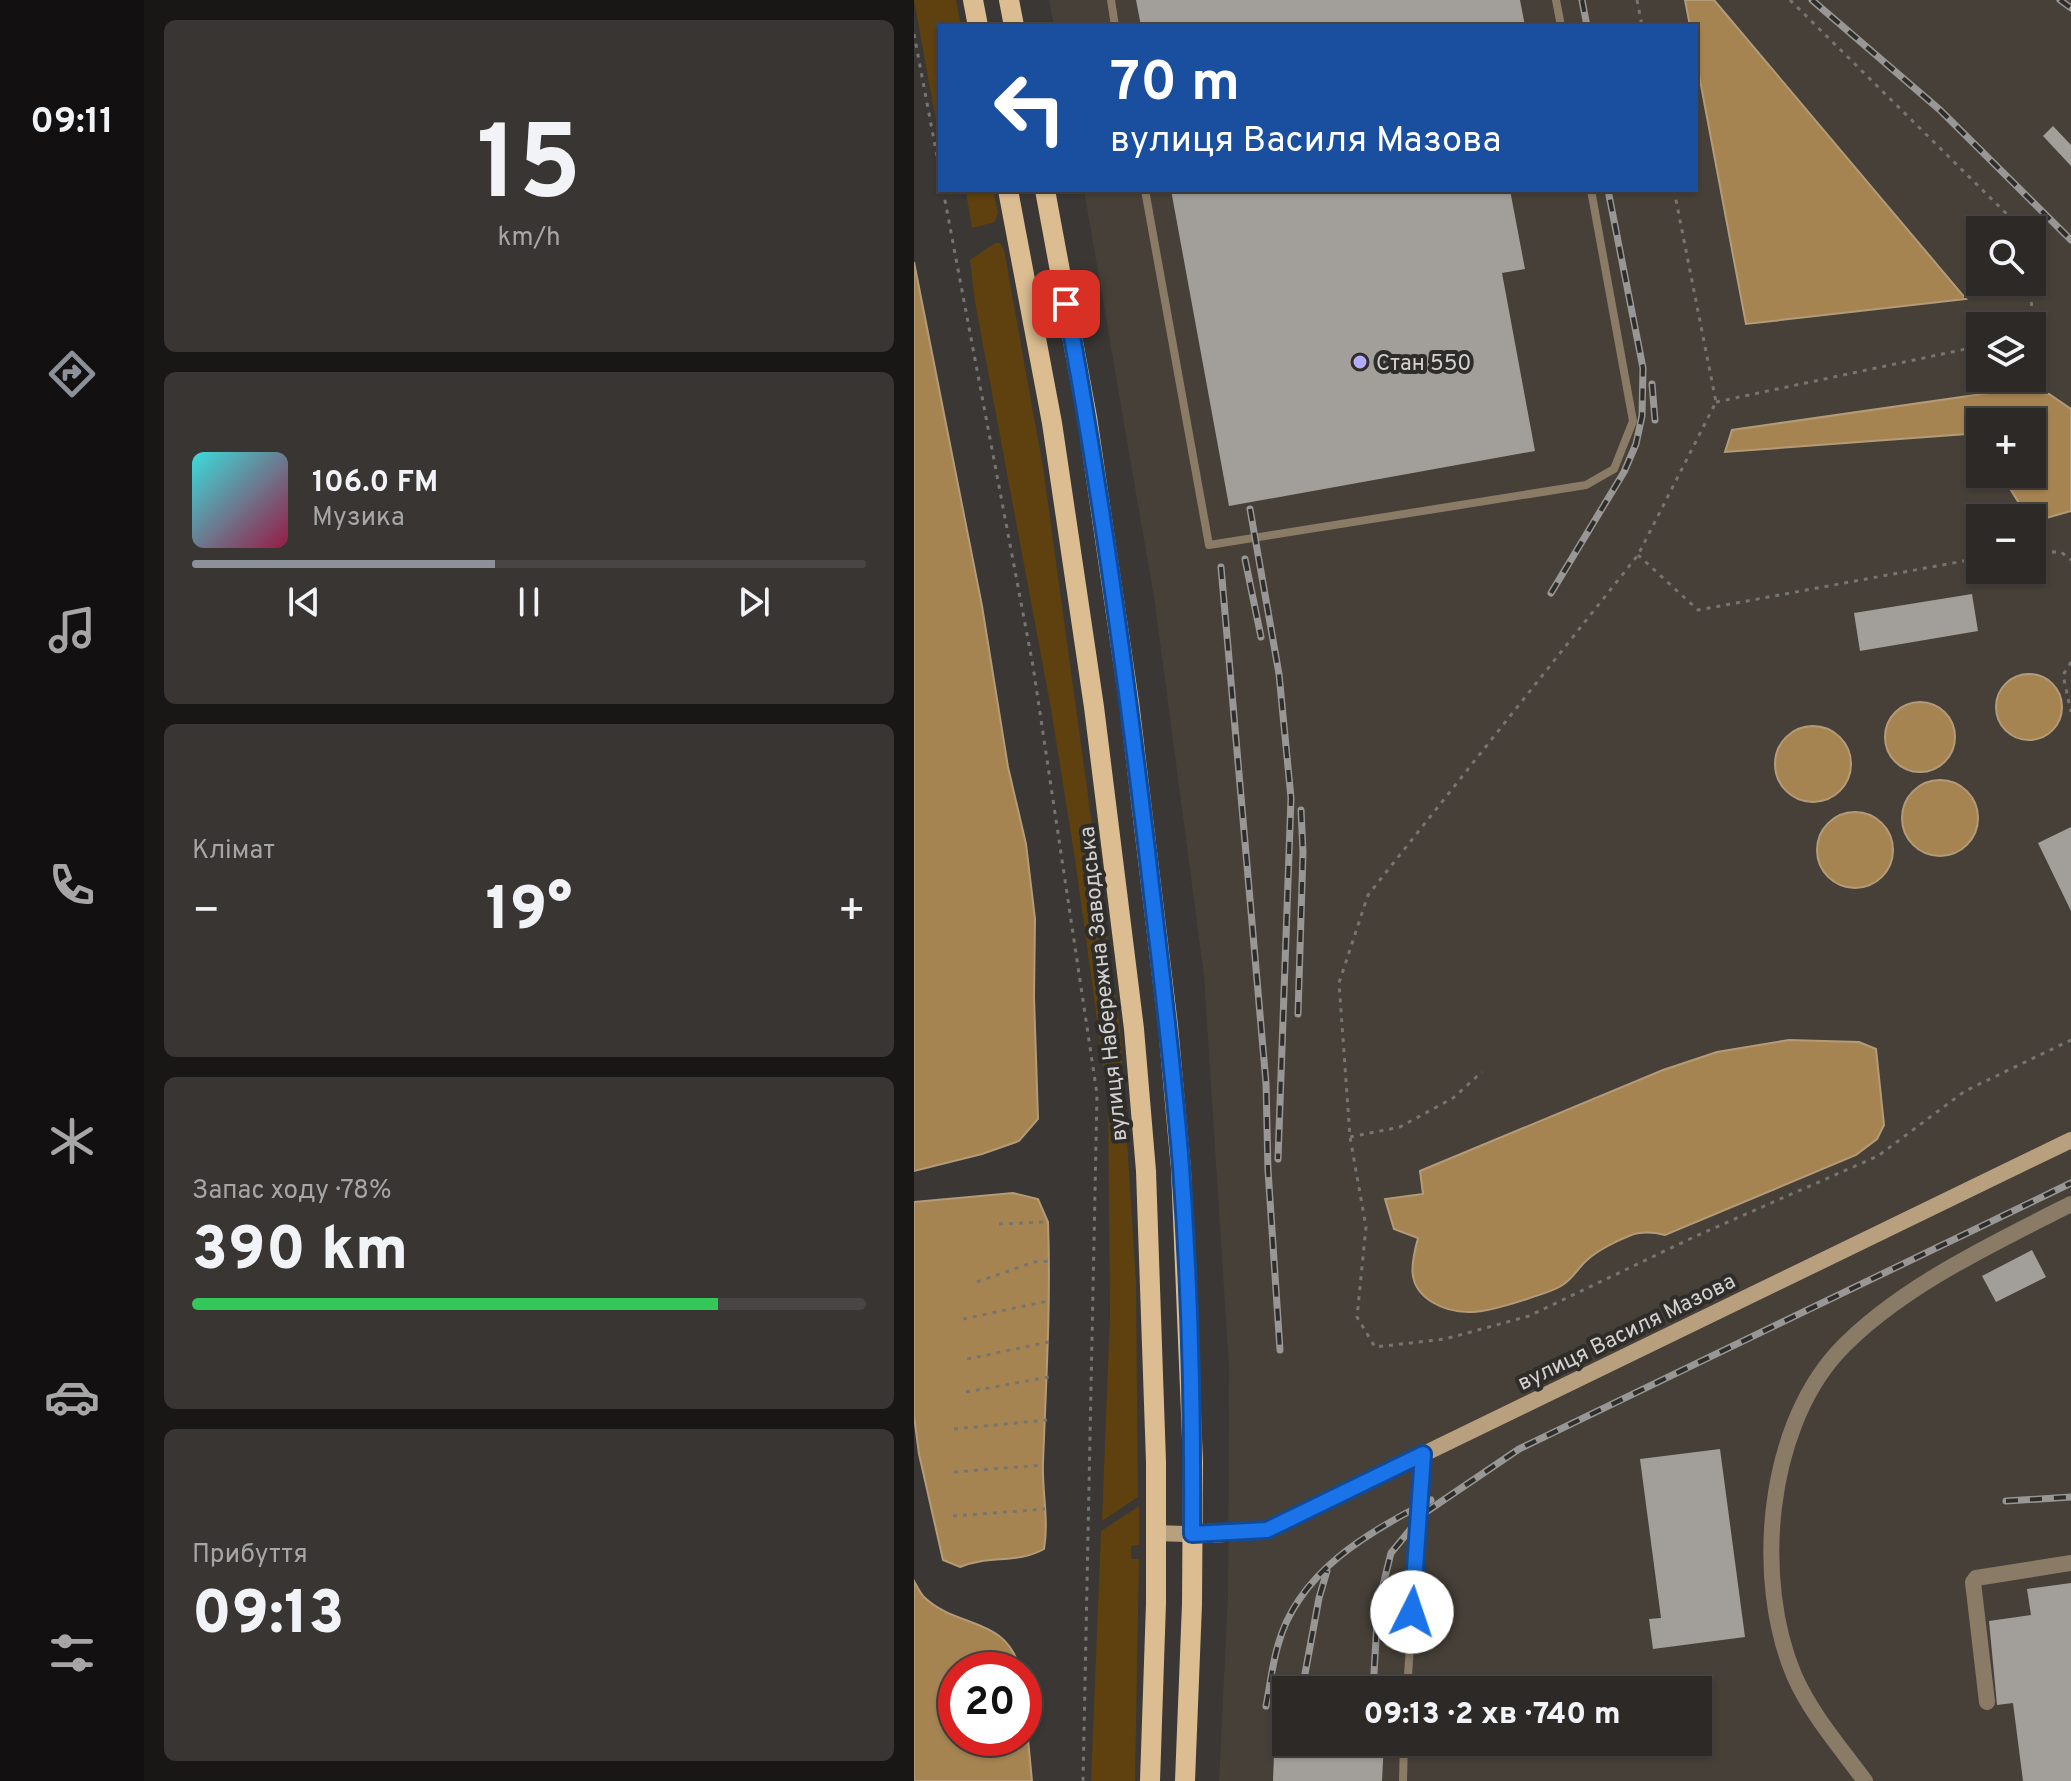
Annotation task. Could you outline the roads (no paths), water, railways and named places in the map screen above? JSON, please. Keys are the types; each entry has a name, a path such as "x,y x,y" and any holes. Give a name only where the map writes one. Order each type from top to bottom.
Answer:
{"main road":[{"path":"973,0 978,24"},
{"path":"1009,0 1014,24"},
{"name":"вулиця Набережна Заводська","path":"1008,192 1052,423 1085,644 1134,1029 1146,1171 1152,1310 1156,1625 1150,1781"},
{"path":"1045,192 1087,417 1115,607 1168,1026 1181,1169 1192,1447 1185,1781"}],"street":[{"name":"вулиця Василя Мазова","path":"1156,1533 1267,1530 2071,1140"},
{"path":"1865,1781 1815,1712 1794,1675 1778,1620 1770,1558 1775,1501 1798,1411 1836,1354 1887,1308 1986,1247 2071,1204"},
{"path":"1987,1702 1973,1582 1976,1578 2071,1563"}],"lane":[{"path":"1111,0 1115,24"},
{"path":"1556,0 1561,24"},
{"path":"1145,192 1209,545 1586,485 1614,469 1633,421 1591,192"},
{"path":"1408,1676 1423,1454"},
{"path":"1403,1781 1404,1756"}],"railway":[{"path":"1582,0 1587,24"},
{"path":"1812,0 1940,110 2071,240"},
{"path":"2060,0 2071,8"},
{"path":"1551,593 1624,472 1636,444 1642,416 1643,368 1608,192"},
{"path":"1652,384 1655,420"},
{"path":"1250,509 1279,674 1291,798 1278,1159"},
{"path":"1245,559 1261,637"},
{"path":"1221,567 1266,1083 1268,1170 1280,1350"},
{"path":"1298,1014 1303,852 1301,810"},
{"path":"1374,1676 1378,1605 1391,1553 1423,1514 1519,1449 2071,1183"},
{"path":"2006,1501 2071,1497"},
{"path":"1266,1706 1278,1645 1301,1596 1338,1557 1383,1526 1431,1500"},
{"path":"1305,1676 1327,1571"}],"place":[{"name":"Стан 550","path":"1360,362"}]}
